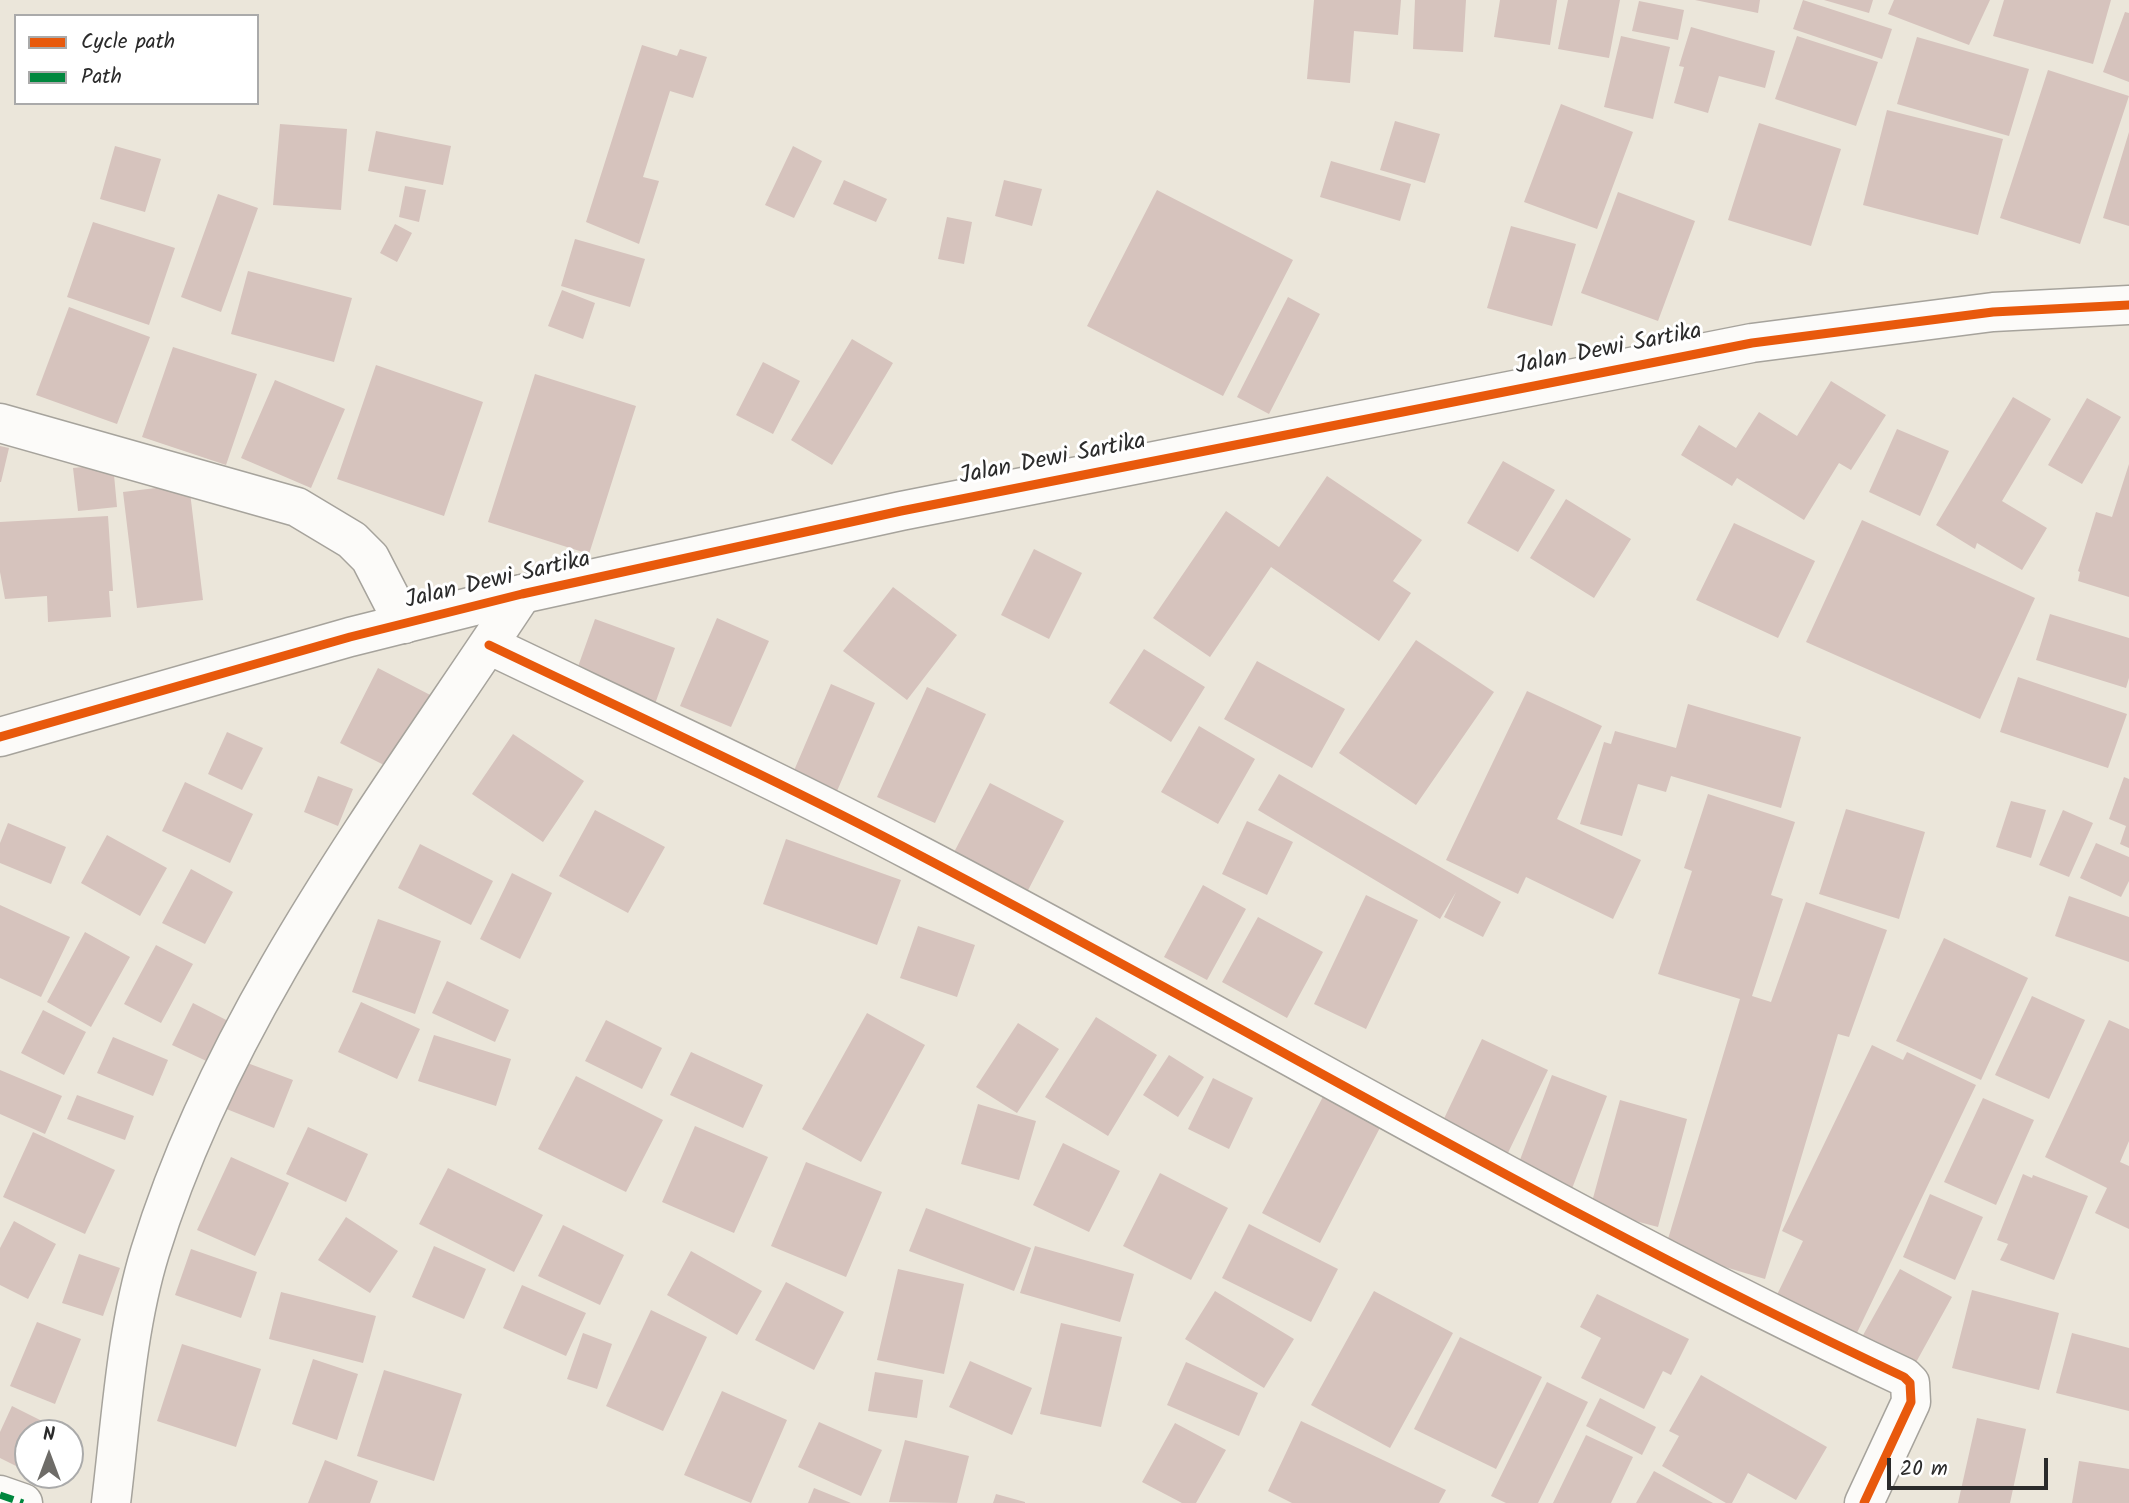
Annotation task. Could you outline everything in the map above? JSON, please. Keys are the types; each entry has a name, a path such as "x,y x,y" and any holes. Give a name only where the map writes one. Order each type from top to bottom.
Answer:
{"street":[{"name":"Jalan Dewi Sartika","path":"0,737 404,624 523,594 901,511 1752,343 1955,316 2129,305"},
{"path":"0,423 298,508 352,540 370,558 404,624"},
{"path":"111,1503 128,1359 149,1255 173,1181 201,1115 321,899 523,594"},
{"path":"489,645 920,855 1479,1161 1780,1319 1904,1377 1910,1383 1911,1402 1864,1503"},
{"path":"0,1495 23,1503"}],"building":[{"path":"1314,0 1401,0 1398,35 1354,31 1350,83 1307,79"},
{"path":"1415,0 1466,0 1463,52 1413,49"},
{"path":"1500,0 1557,0 1550,45 1494,37"},
{"path":"1568,0 1620,0 1609,58 1558,49"},
{"path":"1695,0 1760,0 1758,13"},
{"path":"1803,0 1892,29 1882,59 1793,29"},
{"path":"1824,0 1873,0 1869,13"},
{"path":"1894,0 1990,0 1969,45 1888,14"},
{"path":"2004,0 2111,0 2093,64 1993,36"},
{"path":"1639,1 1684,10 1678,40 1632,31"},
{"path":"2125,12 2129,13 2129,82 2103,72"},
{"path":"1691,27 1775,51 1765,88 1719,76 1708,113 1674,103 1684,67 1679,66"},
{"path":"1621,36 1670,47 1653,119 1604,107"},
{"path":"1797,36 1878,62 1856,126 1775,99"},
{"path":"1917,37 2029,69 2009,136 1897,104"},
{"path":"642,45 677,56 680,49 707,57 693,98 670,91 643,177 659,181 639,244 586,222"},
{"path":"2048,70 2129,96 2080,244 2000,218"},
{"path":"1561,104 1633,132 1597,229 1524,202"},
{"path":"1887,110 2003,139 1978,235 1863,205"},
{"path":"1395,121 1440,134 1425,183 1380,170"},
{"path":"1759,123 1841,149 1811,246 1728,220"},
{"path":"280,124 347,129 341,210 273,205"},
{"path":"376,131 451,146 443,185 368,171"},
{"path":"2129,132 2129,226 2103,218"},
{"path":"115,146 161,159 145,212 100,199"},
{"path":"793,146 822,161 794,218 765,205"},
{"path":"1331,161 1411,184 1400,221 1320,197"},
{"path":"844,180 887,199 876,222 833,204"},
{"path":"1004,180 1042,189 1032,226 995,216"},
{"path":"405,186 426,190 419,222 399,217"},
{"path":"1157,190 1293,260 1223,396 1087,326"},
{"path":"1618,192 1695,221 1658,321 1581,293"},
{"path":"218,194 258,208 221,312 181,297"},
{"path":"947,217 972,222 964,264 938,259"},
{"path":"93,222 175,248 149,325 67,297"},
{"path":"395,224 412,233 397,262 380,253"},
{"path":"1511,226 1576,244 1552,326 1487,308"},
{"path":"575,239 645,259 630,307 561,286"},
{"path":"248,271 352,298 334,362 231,334"},
{"path":"562,290 595,303 583,339 548,326"},
{"path":"1288,297 1320,314 1269,414 1237,397"},
{"path":"69,307 150,337 117,424 36,395"},
{"path":"852,339 893,363 832,465 791,440"},
{"path":"173,347 257,374 226,465 142,437"},
{"path":"763,362 800,381 773,434 736,415"},
{"path":"376,365 483,402 444,516 337,479"},
{"path":"535,374 636,406 589,554 488,522"},
{"path":"275,380 345,409 311,488 241,458"},
{"path":"1831,381 1886,415 1851,470 1839,463 1804,520 1737,478 1732,486 1681,455 1699,425 1736,448 1759,412 1797,436"},
{"path":"2013,397 2051,419 2002,501 2047,528 2022,570 1977,543 1975,549 1936,525"},
{"path":"2087,398 2121,417 2082,484 2048,465"},
{"path":"1897,429 1949,451 1920,516 1869,492"},
{"path":"0,446 9,448 1,482 0,482"},
{"path":"1503,461 1555,490 1518,552 1467,523"},
{"path":"113,464 117,507 78,511 73,468"},
{"path":"2129,464 2129,597 2078,581 2078,571 2096,512 2112,517"},
{"path":"1327,476 1422,540 1393,581 1411,593 1379,641 1271,567 1210,657 1153,618 1226,511 1279,547"},
{"path":"189,484 203,600 137,608 123,492"},
{"path":"1566,499 1631,539 1594,598 1530,558"},
{"path":"108,516 113,591 109,591 111,617 48,622 47,596 5,599 0,572 0,522"},
{"path":"1862,520 2035,598 1980,719 1806,642"},
{"path":"1734,523 1815,561 1778,638 1696,600"},
{"path":"1034,549 1082,573 1049,639 1001,615"},
{"path":"893,587 957,635 907,700 843,651"},
{"path":"2050,614 2129,638 2129,678 2126,688 2036,660"},
{"path":"717,618 769,641 731,727 680,706"},
{"path":"595,619 675,648 655,704 575,675"},
{"path":"1416,640 1494,692 1416,805 1339,753"},
{"path":"1144,649 1205,687 1171,742 1109,703"},
{"path":"1257,661 1345,709 1312,768 1224,719"},
{"path":"378,668 438,699 400,773 340,743"},
{"path":"2018,677 2127,714 2108,768 2000,732"},
{"path":"831,684 875,703 834,798 790,780"},
{"path":"927,687 986,714 935,823 877,797"},
{"path":"1527,691 1602,726 1557,819 1641,860 1613,919 1526,877 1518,894 1446,860"},
{"path":"1688,704 1801,737 1781,808 1671,776 1666,792 1638,784 1622,836 1580,824 1604,742 1611,744 1615,731 1676,748"},
{"path":"1199,726 1255,759 1218,824 1161,792"},
{"path":"227,732 263,748 242,790 208,774"},
{"path":"513,734 584,781 543,842 472,794"},
{"path":"1279,774 1501,902 1483,937 1444,917 1456,892 1440,919 1258,810"},
{"path":"318,776 353,789 338,826 304,812"},
{"path":"2124,777 2129,779 2129,848 2120,844 2126,826 2109,819"},
{"path":"185,782 253,814 230,863 162,831"},
{"path":"990,783 1064,821 1024,898 950,860"},
{"path":"1708,794 1795,822 1771,895 1783,899 1752,996 1771,1002 1806,902 1887,930 1849,1037 1838,1034 1765,1279 1665,1249 1740,999 1658,974 1692,871 1684,868"},
{"path":"2011,801 2046,810 2031,858 1996,847"},
{"path":"1846,809 1925,832 1899,919 1819,894"},
{"path":"595,810 665,847 628,913 559,876"},
{"path":"2063,810 2093,823 2069,877 2039,865"},
{"path":"1247,821 1293,842 1267,895 1222,874"},
{"path":"8,823 66,847 51,884 0,863 0,843"},
{"path":"107,835 167,868 140,916 81,883"},
{"path":"786,839 901,880 877,945 763,904"},
{"path":"2096,843 2129,857 2129,881 2121,897 2080,878"},
{"path":"420,844 493,881 471,925 398,888"},
{"path":"191,869 233,892 205,944 162,923"},
{"path":"512,873 552,893 520,959 480,939"},
{"path":"1203,885 1246,909 1207,980 1164,957"},
{"path":"1366,895 1418,920 1366,1029 1314,1004"},
{"path":"2069,896 2129,917 2129,962 2055,936"},
{"path":"0,905 70,937 41,997 0,978"},
{"path":"1258,917 1323,952 1287,1018 1222,982"},
{"path":"378,919 441,941 415,1014 352,992"},
{"path":"918,926 975,945 957,997 900,978"},
{"path":"85,932 130,957 91,1027 47,1002"},
{"path":"1944,938 2028,978 1981,1080 1896,1041"},
{"path":"156,945 193,964 161,1023 124,1004"},
{"path":"447,981 509,1010 495,1042 432,1013"},
{"path":"2032,996 2085,1020 2049,1099 1995,1075"},
{"path":"361,1002 420,1029 397,1079 338,1052"},
{"path":"193,1003 236,1025 215,1065 172,1045"},
{"path":"43,1010 86,1032 64,1075 21,1053"},
{"path":"867,1013 925,1045 861,1162 802,1129"},
{"path":"1096,1017 1157,1055 1108,1136 1045,1097"},
{"path":"606,1020 662,1048 642,1089 585,1061"},
{"path":"2109,1020 2129,1029 2129,1141 2120,1162 2129,1166 2129,1229 2095,1213 2107,1188 2045,1157"},
{"path":"1018,1023 1059,1049 1017,1113 976,1087"},
{"path":"434,1035 511,1059 496,1106 418,1081"},
{"path":"113,1037 168,1060 153,1096 97,1073"},
{"path":"1482,1039 1548,1070 1506,1157 1440,1127"},
{"path":"1872,1045 1903,1060 1907,1052 1976,1085 1853,1341 1773,1303 1803,1241 1782,1231"},
{"path":"691,1052 763,1085 743,1128 670,1095"},
{"path":"1169,1055 1204,1077 1178,1117 1143,1095"},
{"path":"242,1061 293,1080 274,1128 224,1108"},
{"path":"0,1070 62,1096 45,1134 0,1114"},
{"path":"1552,1075 1607,1096 1570,1194 1515,1173"},
{"path":"576,1076 663,1120 626,1192 538,1149"},
{"path":"1213,1078 1253,1098 1229,1149 1188,1129"},
{"path":"1326,1091 1384,1120 1320,1243 1262,1213"},
{"path":"77,1095 134,1116 125,1140 67,1119"},
{"path":"1983,1098 2034,1120 1996,1205 1944,1182"},
{"path":"1620,1100 1687,1119 1658,1227 1590,1209"},
{"path":"978,1104 1036,1121 1019,1180 961,1164"},
{"path":"695,1126 768,1157 734,1233 662,1202"},
{"path":"308,1127 368,1154 346,1202 286,1174"},
{"path":"33,1132 115,1170 85,1234 3,1197"},
{"path":"1063,1143 1120,1171 1089,1232 1033,1205"},
{"path":"231,1157 289,1183 255,1256 197,1230"},
{"path":"806,1162 882,1192 846,1277 771,1246"},
{"path":"448,1168 543,1215 514,1272 419,1224"},
{"path":"1160,1173 1228,1208 1191,1280 1123,1246"},
{"path":"2023,1174 2032,1178 2033,1175 2088,1196 2054,1280 2000,1260 2008,1244 1997,1240"},
{"path":"1930,1194 1983,1217 1955,1280 1903,1257"},
{"path":"926,1208 1031,1248 1014,1291 909,1251"},
{"path":"346,1217 398,1251 370,1293 318,1260"},
{"path":"14,1221 56,1244 28,1299 0,1285 0,1248"},
{"path":"1249,1224 1338,1269 1311,1322 1222,1278"},
{"path":"563,1225 624,1255 600,1305 538,1276"},
{"path":"434,1246 486,1269 464,1319 412,1297"},
{"path":"1035,1246 1134,1274 1120,1322 1020,1293"},
{"path":"191,1249 257,1272 241,1318 175,1295"},
{"path":"691,1251 762,1291 737,1335 667,1295"},
{"path":"79,1254 120,1268 103,1316 62,1303"},
{"path":"898,1269 964,1284 944,1374 877,1360"},
{"path":"1900,1269 1952,1297 1914,1366 1862,1337"},
{"path":"786,1282 844,1312 814,1370 755,1340"},
{"path":"522,1285 586,1313 566,1356 503,1328"},
{"path":"1972,1290 2059,1313 2039,1390 1952,1368"},
{"path":"1215,1291 1294,1339 1264,1388 1185,1339"},
{"path":"1374,1291 1453,1333 1390,1448 1311,1405"},
{"path":"281,1292 376,1316 363,1363 269,1339"},
{"path":"1597,1294 1689,1339 1671,1375 1663,1371 1644,1409 1581,1378 1601,1338 1580,1327"},
{"path":"651,1310 707,1337 663,1431 606,1406"},
{"path":"37,1322 81,1339 55,1404 10,1386"},
{"path":"1061,1323 1122,1337 1101,1427 1040,1414"},
{"path":"583,1333 612,1344 597,1389 567,1379"},
{"path":"2072,1333 2129,1348 2129,1411 2056,1393"},
{"path":"1460,1337 1542,1377 1496,1469 1414,1429"},
{"path":"182,1344 261,1369 236,1447 157,1421"},
{"path":"313,1359 358,1374 337,1440 292,1424"},
{"path":"970,1361 1032,1388 1012,1435 949,1407"},
{"path":"1186,1362 1258,1393 1239,1436 1167,1405"},
{"path":"384,1370 462,1394 434,1481 357,1456"},
{"path":"875,1372 923,1380 917,1418 868,1411"},
{"path":"1701,1375 1827,1447 1796,1500 1748,1473 1732,1503 1726,1503 1662,1466 1679,1436 1669,1431"},
{"path":"1547,1382 1588,1402 1538,1503 1506,1503 1491,1496"},
{"path":"722,1391 787,1420 751,1503 684,1475"},
{"path":"1600,1398 1656,1427 1642,1455 1586,1426"},
{"path":"12,1406 38,1419 14,1419 14,1465 0,1458 0,1432"},
{"path":"1977,1418 2026,1429 2010,1503 1958,1503"},
{"path":"1301,1421 1446,1490 1439,1503 1292,1503 1268,1491"},
{"path":"819,1422 882,1450 861,1496 798,1467"},
{"path":"1175,1423 1226,1450 1196,1503 1182,1503 1142,1482"},
{"path":"1586,1435 1633,1457 1611,1503 1553,1503"},
{"path":"905,1440 969,1456 957,1503 889,1502"},
{"path":"325,1460 378,1481 370,1503 308,1503"},
{"path":"2079,1461 2129,1469 2129,1503 2072,1503"},
{"path":"1654,1471 1713,1503 1636,1503"},
{"path":"814,1488 851,1503 808,1503"},
{"path":"996,1494 1025,1502 1025,1503 993,1503"}],"marked path":[{"path":"0,1495 23,1503"}],"cycle path":[{"path":"0,737 350,637 522,594 901,511 1752,343 1993,312 2129,305"},
{"path":"489,645 868,828 1044,921 1532,1189 1779,1317 1904,1377 1910,1383 1911,1402 1864,1503"}]}
